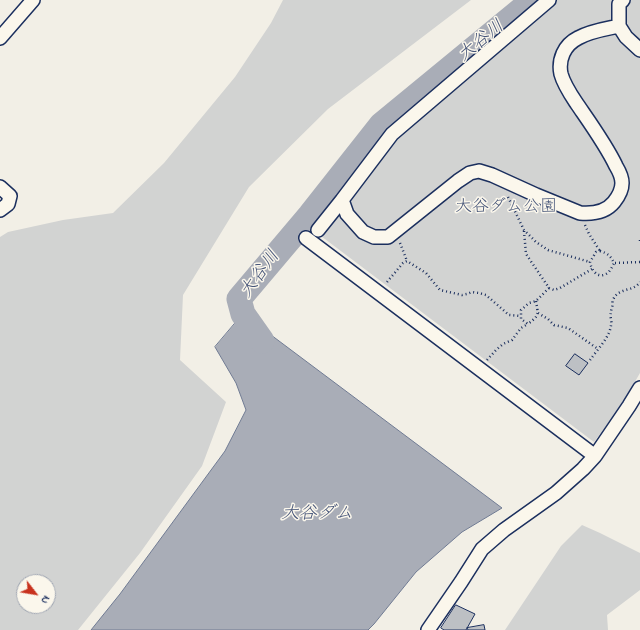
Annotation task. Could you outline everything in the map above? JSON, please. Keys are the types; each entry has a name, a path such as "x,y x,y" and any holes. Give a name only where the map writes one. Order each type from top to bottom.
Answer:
{"street":[{"path":"0,38 33,0"},
{"path":"318,230 392,134 549,0"},
{"path":"623,0 620,4 619,26 626,37 640,50"},
{"path":"342,200 347,214 363,232 374,237 388,237 458,181 470,173 479,171 492,175 578,212 587,214 603,211 613,204 619,195 622,183 621,175 568,89 561,74 560,61 565,49 577,38 595,31 619,26"},
{"path":"0,187 10,196 8,204 0,210"},
{"path":"306,238 595,456"},
{"path":"428,630 482,549 504,530 556,493 583,469 595,456 640,388"}],"path":[{"path":"501,179 504,190 524,230 526,254 549,288 554,290 560,288 592,269"},
{"path":"578,212 589,234 600,250 606,252 612,257 614,263 611,269 607,274 602,275 596,274 592,269 590,262 596,252 600,250"},
{"path":"524,230 536,242 548,250 590,262"},
{"path":"396,231 407,261 426,273 440,290 462,295 472,292 479,292 486,295 509,315 521,316"},
{"path":"378,292 403,263 407,261"},
{"path":"614,263 640,262"},
{"path":"590,360 606,338 612,324 610,318 613,300 619,292 624,289 632,288 640,282"},
{"path":"528,324 521,319 521,310 529,303 536,301 549,288"},
{"path":"480,369 496,350 503,344 512,340 521,328 536,318 538,313 536,301"},
{"path":"538,313 554,325 568,328 598,349"}],"green space":[{"path":"283,0 471,0 328,109 249,187 183,295 180,360 226,402 202,466 140,553 78,630 0,630 0,237 8,232 63,220 113,213 164,163 235,77 271,23"},
{"name":"大谷ダム公園","path":"542,0 640,0 640,373 619,409 594,442 313,230 386,134"},
{"path":"582,525 640,553 640,590 607,615 608,630 505,630 561,546"}],"water":[{"name":"大谷ダム","path":"243,314 502,508 462,532 416,572 368,630 91,630 120,594 225,451 246,410 236,383 215,347"}],"building":[{"path":"575,354 588,363 579,375 566,366"},
{"path":"456,605 475,614 466,630 444,630 441,628"},
{"path":"484,625 485,630 468,630 467,628"}],"waterway":[{"name":"大谷川","path":"262,341 243,314 239,299 310,215 381,125 533,0"}]}
